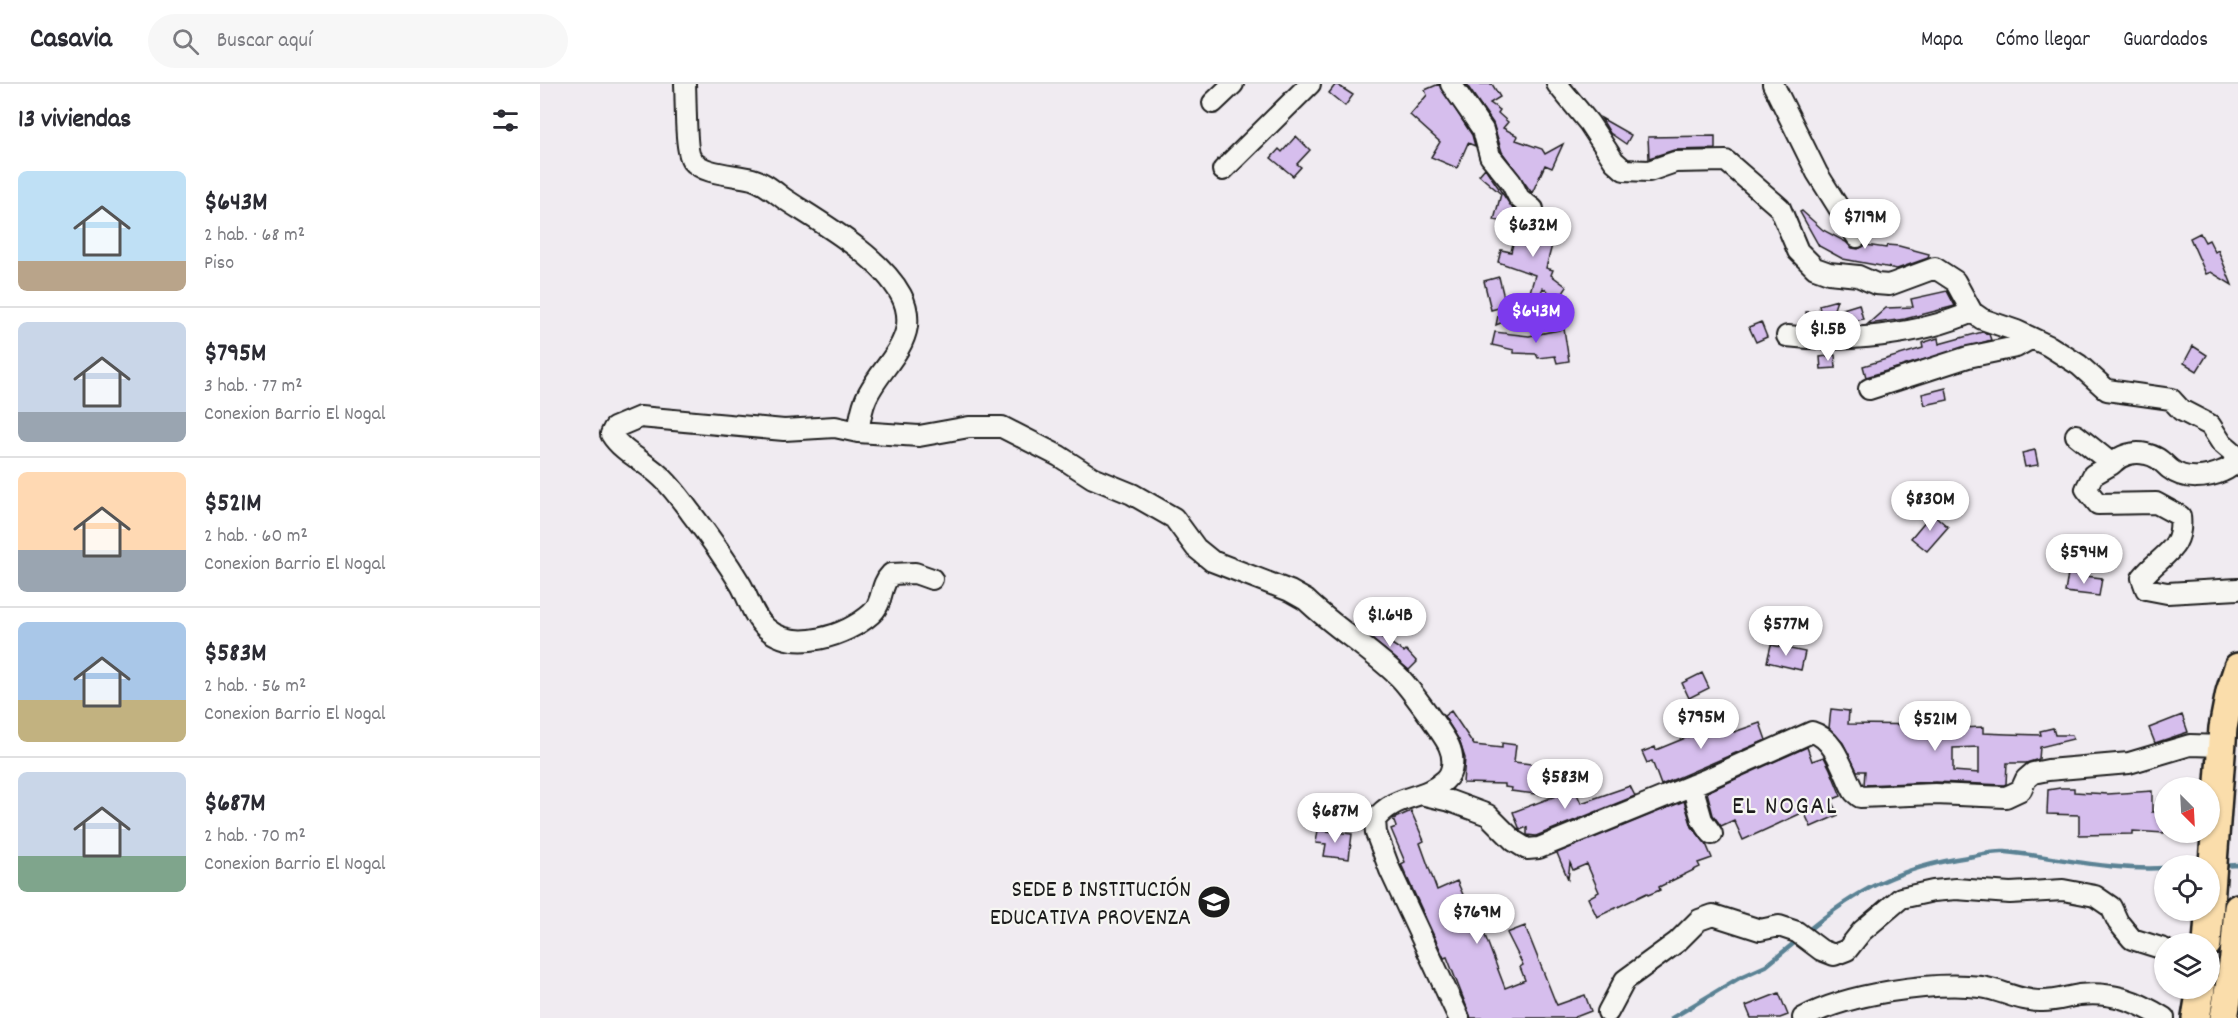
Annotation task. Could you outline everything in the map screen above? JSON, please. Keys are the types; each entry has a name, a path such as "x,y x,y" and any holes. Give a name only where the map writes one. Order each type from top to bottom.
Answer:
{"highway":[{"path":"2208,933 2222,746 2230,692 2238,667"},
{"path":"2224,1018 2234,957 2238,908"},
{"path":"2196,1018 2199,999"}],"street":[{"path":"685,84 688,112 686,148 690,159 698,165 753,179 780,196 862,252 884,272 902,296 907,311 907,328 890,362 865,400 858,432"},
{"path":"1213,103 1233,84"},
{"path":"1223,170 1310,84"},
{"path":"1451,84 1483,130 1490,156 1511,182 1519,198 1533,209"},
{"path":"1557,84 1589,123 1614,161 1624,170 1649,171 1675,162 1726,161 1780,208 1798,251 1815,268 1858,276 1876,285 1889,285 1935,268 1941,270 1955,281 1972,312 1982,319 2032,338 2079,365 2107,390 2171,399 2181,410 2210,425 2221,442 2234,453 2235,460 2232,467 2196,478 2171,470 2161,459 2145,453 2120,456 2112,464 2093,475 2086,489 2098,504 2156,503 2180,516 2182,533 2172,550 2142,578 2146,589 2167,593 2238,588"},
{"path":"1773,84 1817,173 1857,237"},
{"path":"1787,336 1814,339 1866,337 1919,327 1972,312"},
{"path":"1869,389 1968,357 2016,347 2032,338"},
{"path":"932,579 915,573 891,574 882,586 880,601 872,614 830,636 810,641 788,639 767,629 758,620 741,586 693,515 661,476 616,442 611,434 614,428 640,417 784,430 835,427 858,432 919,436 969,427 1002,427 1059,456 1093,478 1132,494 1174,518 1196,548 1212,561 1290,591 1306,600 1401,678 1449,747 1453,765 1446,780 1421,794 1398,800 1384,808 1375,820 1376,833 1459,1018"},
{"path":"2076,435 2112,464"},
{"path":"1421,794 1450,801 1488,815 1514,841 1527,849 1556,842 1812,732 1822,735 1830,745 1854,792 1860,797 1935,794 2006,797 2021,790 2033,773 2129,764 2190,745 2222,746"},
{"path":"1692,785 1702,820 1712,834"},
{"path":"1608,1012 1625,980 1677,942 1699,920 1713,915 1760,930 1779,926 1797,932 1821,950 1834,955 1847,950 1862,931 1901,898 1956,889 2010,893 2063,890 2095,896 2111,907 2118,922 2132,939 2154,946"},
{"path":"1803,1018 1862,998 1905,989 1957,985 1982,987 2020,999 2042,1002 2077,995 2111,994 2140,1004 2164,1018"}],"building":[{"path":"1336,84 1353,95 1345,106 1329,93"},
{"path":"1439,84 1472,135 1475,146 1468,143 1457,168 1431,157 1440,142 1410,115 1427,95 1425,90"},
{"path":"1466,84 1492,84 1500,97 1490,103 1500,110 1498,113 1508,122 1503,128 1518,136 1516,140 1542,149 1545,154 1563,144 1552,168 1545,165 1532,193 1502,152 1493,123"},
{"path":"1601,118 1631,135 1626,144 1610,133"},
{"path":"1296,136 1310,150 1297,164 1301,167 1293,176 1271,158 1279,149 1282,152"},
{"path":"1715,136 1715,149 1674,150 1649,158 1648,137"},
{"path":"1485,168 1513,209 1509,223 1494,220 1501,194 1479,175"},
{"path":"1802,211 1823,230 1846,242 1852,248 1858,249 1866,245 1886,248 1887,245 1899,246 1929,254 1928,258 1897,269 1843,259 1819,246 1800,212"},
{"path":"1543,215 1549,215 1545,244 1552,245 1546,268 1553,270 1551,275 1567,287 1559,299 1543,288 1534,307 1524,300 1530,292 1535,275 1498,262 1501,250 1511,252 1519,218 1535,224"},
{"path":"2200,233 2205,242 2209,240 2215,252 2218,250 2232,285 2211,272 2206,274 2190,238"},
{"path":"1499,277 1506,306 1491,310 1484,281"},
{"path":"1947,291 1955,306 1905,319 1868,324 1886,308 1913,307 1911,299"},
{"path":"1837,300 1833,312 1859,304 1863,319 1837,326 1806,324 1806,312 1820,311 1819,305"},
{"path":"1510,306 1515,317 1496,325 1499,311"},
{"path":"1761,322 1767,337 1756,342 1749,327"},
{"path":"1564,329 1569,361 1557,363 1555,356 1538,358 1536,354 1514,353 1514,350 1492,345 1495,332 1529,336"},
{"path":"1982,332 1989,334 1991,340 1866,377 1863,366 1923,348 1922,343 1938,338 1939,344"},
{"path":"2193,346 2207,355 2197,371 2184,363"},
{"path":"1835,355 1836,368 1821,369 1820,357"},
{"path":"1946,388 1948,400 1925,405 1922,394"},
{"path":"2035,450 2038,465 2025,467 2022,453"},
{"path":"1932,513 1948,527 1927,551 1911,538"},
{"path":"2068,574 2102,578 2099,596 2065,592"},
{"path":"1358,622 1404,652 1406,650 1417,662 1409,670 1355,625"},
{"path":"1771,645 1805,652 1801,670 1767,662"},
{"path":"1702,673 1709,688 1689,698 1682,683"},
{"path":"1831,709 1849,711 1848,724 1941,725 1941,722 1960,722 1960,728 1983,727 1983,733 2041,735 2040,731 2053,728 2055,735 2072,735 2073,739 2040,747 2039,759 2026,763 2007,763 2006,784 2004,785 1936,782 1864,785 1865,771 1857,771 1843,743 1829,728","holes":["1979,747 1979,773 1953,771 1953,748"]},
{"path":"1451,711 1474,745 1502,748 1502,743 1516,745 1514,762 1547,766 1544,795 1511,791 1512,788 1505,787 1505,784 1463,783 1465,758 1459,740 1444,716"},
{"path":"2182,715 2188,732 2155,743 2149,728"},
{"path":"1760,723 1766,740 1661,785 1652,761 1647,763 1642,752 1655,747 1656,750 1695,734 1693,730 1705,726 1708,733 1731,724 1734,732"},
{"path":"1807,747 1812,761 1824,757 1830,769 1841,796 1831,800 1838,815 1811,827 1804,812 1743,840 1734,820 1721,826 1713,815 1707,792"},
{"path":"1573,785 1581,803 1630,786 1635,796 1536,836 1527,835 1527,827 1520,830 1513,812 1553,797 1547,796"},
{"path":"2074,788 2074,792 2108,794 2152,791 2154,832 2133,831 2133,834 2079,835 2079,815 2047,814 2048,790"},
{"path":"1684,801 1692,827 1706,844 1712,858 1698,863 1700,867 1659,887 1660,890 1648,895 1647,893 1597,917 1588,898 1599,892 1587,864 1573,870 1570,863 1568,879 1557,853"},
{"path":"1411,811 1424,841 1420,843 1437,890 1457,881 1468,906 1473,904 1505,988 1525,980 1520,967 1523,965 1507,933 1525,926 1557,1005 1585,995 1591,1011 1573,1018 1471,1018 1447,957 1444,958 1401,864 1405,862 1391,829 1396,827 1393,819"},
{"path":"1318,830 1352,834 1349,859 1324,856 1326,844 1316,843"},
{"path":"1779,993 1788,1015 1780,1018 1751,1018 1746,1006"}],"waterway":[{"path":"1805,933 1843,904 1881,882 1922,867 1986,853 2005,852 2104,866 2154,868"},
{"path":"2221,866 2238,865"},
{"path":"1672,1018 1739,978 1766,966 1799,939"}],"place":[{"name":"SEDE B INSTITUCIÓN EDUCATIVA PROVENZA","path":"1214,902"}],"district":[{"name":"EL NOGAL","path":"1785,804"}]}
